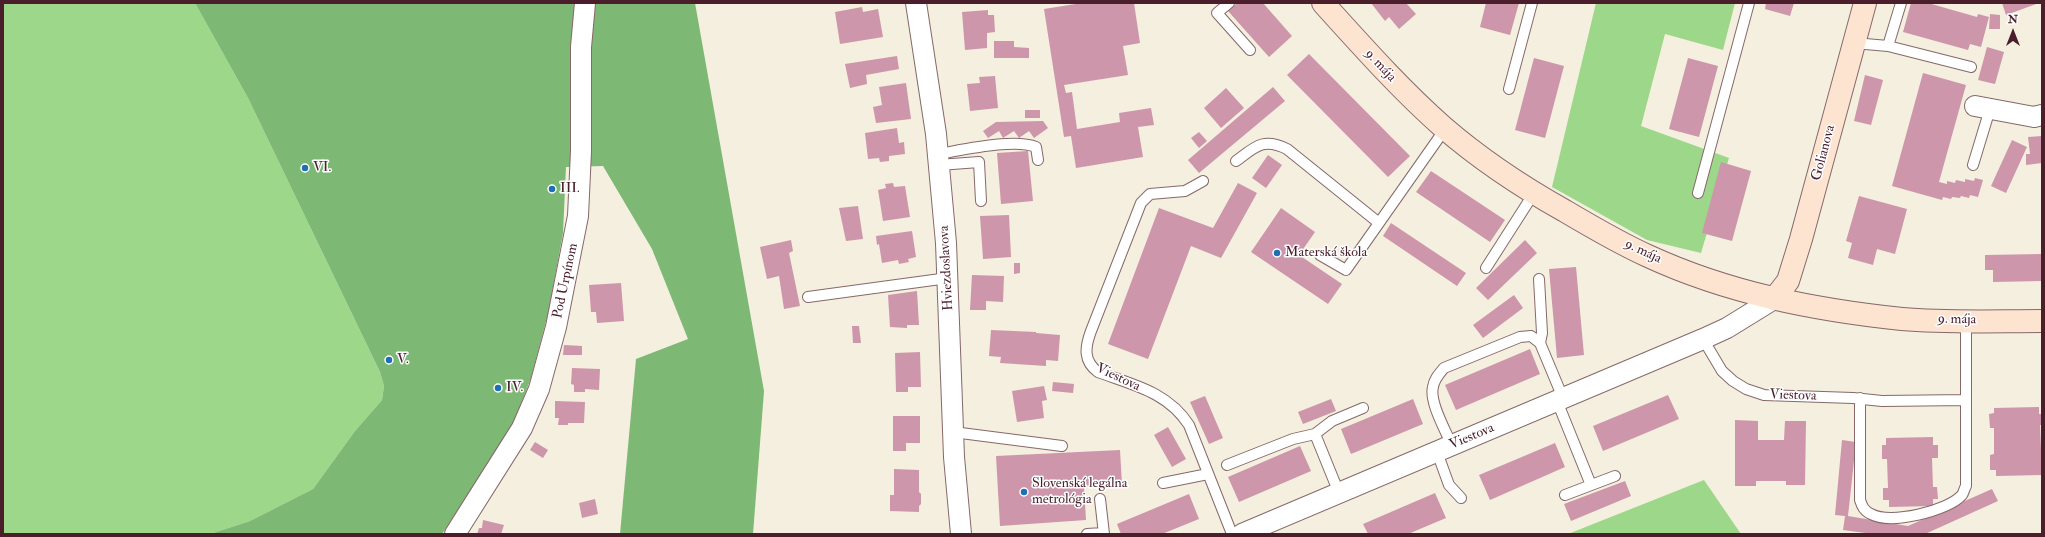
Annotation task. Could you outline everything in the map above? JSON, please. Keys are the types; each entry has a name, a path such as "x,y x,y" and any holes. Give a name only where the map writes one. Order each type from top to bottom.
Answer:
{"main road":[{"name":"9. mája","path":"1323,3 1383,69 1445,129 1534,194 1596,229 1649,256 1725,285 1774,299 1829,310 1903,319 2042,321"},
{"name":"Golianova","path":"1774,299 1788,281 1865,3"}],"street":[{"name":"Pod Urpínom","path":"455,534 522,428 546,367 556,327 578,216 581,158 581,47 585,3"},
{"name":"Hviezdoslavova","path":"916,3 939,160 948,278 954,432 961,534"},
{"path":"1982,107 2034,117 2042,116"},
{"name":"Viestova","path":"1242,534 1703,340 1727,328 1774,299"}],"lane":[{"path":"1229,3 1217,13 1250,50"},
{"path":"1509,89 1532,3"},
{"path":"1698,193 1749,3"},
{"path":"1888,46 1901,3"},
{"path":"1854,43 1888,46 1971,67"},
{"path":"1973,165 1982,107"},
{"path":"1320,255 1346,270 1445,129"},
{"path":"939,160 978,148 1027,144 1036,148 1038,160"},
{"path":"1236,161 1258,144 1277,144 1287,149 1379,223"},
{"path":"939,160 979,162 981,200"},
{"name":"Viestova","path":"1203,181 1185,191 1150,194 1141,203 1091,331 1086,353 1093,368 1098,372 1154,393 1175,406 1189,425 1232,534"},
{"path":"1486,268 1534,194"},
{"path":"808,297 948,278"},
{"path":"1539,279 1542,333 1540,343 1591,485"},
{"path":"1860,398 1860,500 1863,509 1879,517 1896,518 1926,513 1955,500 1963,494 1966,486 1966,321"},
{"path":"1461,498 1449,485 1444,449 1432,388 1435,378 1444,368 1520,337 1531,336 1540,343"},
{"name":"Viestova","path":"1703,340 1722,371 1733,381 1746,390 1764,395 1860,398 1882,401 1966,400"},
{"path":"1227,465 1293,439 1315,434 1332,421 1363,408"},
{"path":"954,432 1062,446"},
{"path":"1315,434 1339,493"},
{"path":"1163,483 1208,474"},
{"path":"1565,495 1615,476"},
{"path":"1087,534 1104,534 1100,499"}],"green space":[{"path":"3,3 195,3 248,98 380,372 384,386 382,400 355,431 313,489 250,521 210,534 3,534"},
{"path":"195,3 695,3 764,391 753,534 620,534 636,359 688,339 652,249 603,166 566,167 563,233 548,314 531,378 513,425 442,534 210,534 250,521 313,489 355,431 382,400 384,386 380,372 248,98"},
{"path":"1596,3 1735,3 1723,50 1665,34 1641,126 1729,158 1701,253 1647,240 1552,187"},
{"path":"1704,480 1741,534 1568,534"}],"building":[{"path":"1082,3 1134,3 1140,43 1123,46 1128,75 1064,85 1066,93 1072,92 1077,129 1120,122 1119,113 1151,108 1154,125 1138,127 1143,157 1076,168 1071,136 1064,137 1044,9"},
{"path":"1237,3 1263,3 1292,36 1269,57 1228,11"},
{"path":"1371,3 1406,3 1416,14 1399,29 1389,17 1385,21"},
{"path":"1486,3 1519,3 1510,35 1480,27"},
{"path":"1766,3 1794,3 1790,16 1765,9"},
{"path":"1911,3 1928,3 1977,17 1978,14 1989,17 1981,47 1970,44 1968,50 1903,32"},
{"path":"2002,3 2039,3 2006,15"},
{"path":"862,7 863,12 878,9 883,37 840,44 835,12"},
{"path":"988,10 988,15 994,15 995,32 987,33 987,48 965,50 962,12"},
{"path":"1990,14 2000,15 2000,29 1989,29"},
{"path":"994,41 1014,41 1014,47 1029,48 1029,58 994,58"},
{"path":"1987,47 2004,52 1995,84 1978,80"},
{"path":"1309,54 1410,156 1388,177 1287,75"},
{"path":"897,56 899,69 866,75 867,84 850,88 845,64"},
{"path":"1534,58 1564,66 1545,138 1515,130"},
{"path":"1688,58 1718,66 1699,137 1669,129"},
{"path":"1923,73 1966,85 1939,182 1947,184 1947,181 1955,183 1956,180 1965,182 1965,179 1974,181 1975,178 1983,180 1978,197 1970,195 1969,198 1961,196 1960,198 1952,197 1951,199 1943,197 1942,200 1892,186"},
{"path":"1865,75 1883,80 1871,125 1854,121"},
{"path":"995,76 998,108 970,111 967,84 980,83 979,77"},
{"path":"906,83 911,119 876,123 873,107 882,105 879,87"},
{"path":"1273,87 1285,101 1199,173 1188,160"},
{"path":"1226,88 1244,108 1221,128 1204,108"},
{"path":"1025,110 1040,110 1040,118 1025,118"},
{"path":"1043,121 1048,128 1034,138 1029,131 1019,138 1014,131 1003,138 999,131 988,138 983,131 996,122"},
{"path":"897,128 899,143 904,142 905,154 889,156 889,161 880,162 879,158 868,159 865,133"},
{"path":"1199,132 1207,141 1199,148 1191,138"},
{"path":"2042,136 2042,163 2026,165 2026,154 2030,154 2028,137"},
{"path":"2012,140 2027,147 2006,193 1991,186"},
{"path":"1028,151 1033,201 1001,204 997,153"},
{"path":"1268,155 1282,165 1266,188 1252,178"},
{"path":"1721,162 1751,171 1732,241 1702,233"},
{"path":"1431,171 1505,220 1490,242 1416,192"},
{"path":"893,183 894,187 905,186 910,217 883,221 878,190 886,188 885,184"},
{"path":"1238,183 1257,193 1221,258 1191,246 1148,359 1108,344 1159,208 1213,228"},
{"path":"1859,196 1907,209 1895,254 1877,249 1873,265 1848,258 1852,243 1846,241"},
{"path":"858,206 863,239 846,241 839,208"},
{"path":"1281,208 1315,232 1299,255 1342,284 1328,304 1251,252"},
{"path":"1009,215 1011,257 983,259 980,216"},
{"path":"1391,223 1466,273 1457,286 1383,236"},
{"path":"912,231 916,257 908,259 909,262 899,264 898,260 882,263 876,236"},
{"path":"791,240 793,251 789,253 800,306 784,309 779,276 767,279 760,247"},
{"path":"1525,240 1537,253 1488,300 1476,288"},
{"path":"2042,254 2042,281 1993,282 1993,270 1985,270 1985,255"},
{"path":"1014,263 1020,263 1020,273 1014,274"},
{"path":"1576,267 1584,355 1557,358 1549,269"},
{"path":"972,275 1004,276 1003,302 986,301 986,310 970,310"},
{"path":"621,283 624,321 597,323 596,312 591,312 589,285"},
{"path":"917,291 919,325 907,325 907,328 890,327 888,295"},
{"path":"1514,295 1523,308 1483,338 1473,325"},
{"path":"852,326 859,326 861,343 853,343"},
{"path":"991,330 1036,332 1060,335 1058,361 1046,360 1046,366 1000,363 1001,357 989,356"},
{"path":"564,345 582,346 582,355 563,355"},
{"path":"1530,349 1540,374 1456,410 1445,385"},
{"path":"920,352 921,387 908,387 908,392 896,392 895,353"},
{"path":"572,368 600,369 599,390 585,389 585,392 574,392 574,385 571,384"},
{"path":"1053,382 1074,384 1073,393 1052,391"},
{"path":"1044,386 1047,400 1042,401 1044,418 1017,422 1012,391"},
{"path":"1668,395 1679,419 1603,451 1593,426"},
{"path":"1205,396 1223,438 1209,444 1190,402"},
{"path":"1331,399 1336,411 1303,424 1298,412"},
{"path":"1413,399 1423,424 1351,454 1341,429"},
{"path":"555,401 585,402 584,423 568,423 568,425 558,425 559,418 555,418"},
{"path":"2039,407 2039,414 2042,414 2042,425 2040,425 2042,475 1996,476 1996,470 1990,470 1990,455 1994,454 1994,428 1990,428 1989,414 1994,413 1994,408"},
{"path":"893,416 920,416 920,443 906,443 906,451 893,451"},
{"path":"1735,420 1758,421 1758,440 1784,440 1785,421 1806,421 1805,485 1786,485 1786,481 1756,481 1756,486 1735,486"},
{"path":"1168,427 1186,459 1172,467 1154,435"},
{"path":"1933,437 1933,445 1938,445 1938,458 1932,458 1933,487 1937,487 1938,499 1933,499 1933,506 1889,507 1889,500 1883,500 1883,488 1888,488 1887,459 1882,459 1882,445 1886,445 1886,438"},
{"path":"1842,440 1856,442 1848,516 1908,526 1992,489 1998,501 1925,534 1873,534 1843,530 1845,516 1835,515"},
{"path":"535,442 548,450 543,458 530,450"},
{"path":"1555,443 1565,467 1490,500 1479,475"},
{"path":"1300,446 1311,471 1239,502 1228,477"},
{"path":"1120,450 1122,485 1084,487 1086,520 1000,526 996,456"},
{"path":"894,469 919,470 919,492 921,494 921,504 919,506 919,512 890,511 890,495 894,495"},
{"path":"1625,481 1631,496 1571,521 1564,504"},
{"path":"1435,493 1446,518 1408,534 1368,534 1363,524"},
{"path":"1189,494 1199,519 1162,534 1121,534 1117,524"},
{"path":"595,499 598,514 582,518 579,503"},
{"path":"483,520 504,525 501,534 477,534 479,528 482,528"}],"place":[{"name":"VI.","path":"305,168"},
{"name":"III.","path":"552,189"},
{"name":"Materská škola","path":"1277,253"},
{"name":"V.","path":"389,360"},
{"name":"IV.","path":"498,388"},
{"name":"Slovenská legálna metrológia","path":"1024,492"}]}
